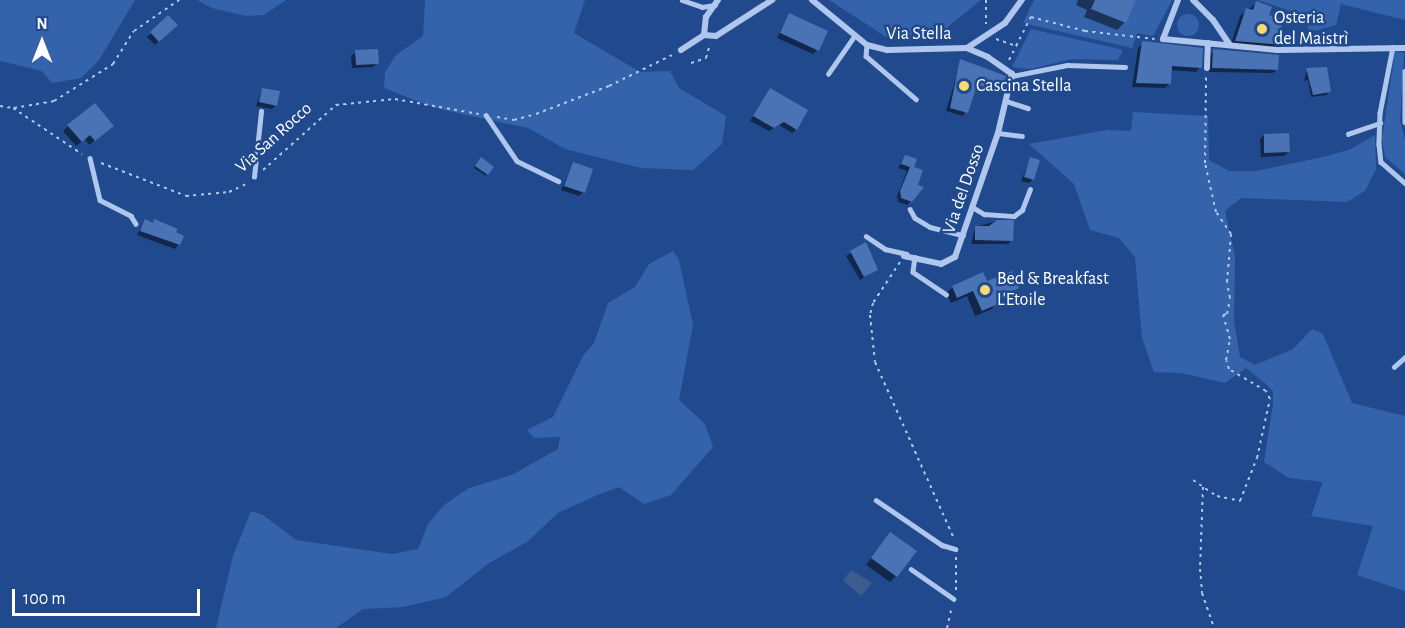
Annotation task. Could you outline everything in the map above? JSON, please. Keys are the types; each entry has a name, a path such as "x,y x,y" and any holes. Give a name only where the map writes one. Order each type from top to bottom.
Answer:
{"street":[{"path":"681,50 704,35 712,37 772,0"},
{"name":"Via Stella","path":"812,0 867,45 887,50 968,48 988,37 1005,23 1022,0"},
{"path":"1179,0 1163,39 1293,51 1405,48"},
{"path":"1193,0 1213,20 1229,44"},
{"path":"704,35 706,17 716,3"},
{"path":"1207,68 1208,43"},
{"path":"968,48 1006,68 1012,76"},
{"name":"Via del Dosso","path":"905,255 949,262 966,235 998,133 1012,76"}],"lane":[{"path":"682,0 702,7 716,3"},
{"path":"828,74 855,35"},
{"path":"867,45 866,56 916,99"},
{"path":"1393,47 1380,123 1381,162 1405,183"},
{"path":"1012,76 1067,65 1125,67"},
{"path":"1405,71 1405,122"},
{"path":"1006,101 1028,108"},
{"path":"254,177 261,111"},
{"path":"483,115 517,161 558,181"},
{"path":"1348,134 1380,123"},
{"path":"998,133 1022,136"},
{"path":"90,158 100,200 131,216 136,224"},
{"path":"974,208 984,214 1014,216 1022,210 1030,189"},
{"path":"910,209 915,218 930,227 966,235"},
{"path":"866,236 885,249 905,255"},
{"path":"915,257 913,272 946,294"},
{"path":"1394,367 1405,357"},
{"path":"876,500 942,545 955,549"},
{"path":"911,569 954,599"}],"path":[{"path":"13,108 54,101 113,64 134,31 179,0"},
{"path":"986,0 988,37 1016,46"},
{"path":"1006,68 1031,17 1085,31 1155,39"},
{"path":"691,63 706,58 712,37"},
{"name":"Via San Rocco","path":"0,106 13,108 71,149 168,192 186,196 229,192 245,186 336,105 395,99 514,120 536,114 636,74 681,50"},
{"path":"1194,480 1217,496 1240,501 1257,458 1270,399 1266,391 1229,369 1226,360 1230,339 1223,315 1227,314 1230,298 1227,282 1231,234 1216,212 1205,163 1206,79"},
{"path":"905,255 873,303 870,315 875,362 925,467 955,549 954,599 947,628"},
{"path":"1203,487 1200,569 1202,593 1214,628"}],"shaded area":[{"path":"0,0 135,0 99,60 81,78 52,83 42,71 0,61"},
{"path":"197,0 286,0 264,15 246,16 212,8"},
{"path":"425,0 585,0 574,33 640,72 670,71 679,88 726,116 722,144 693,170 641,168 565,149 528,128 435,108 384,88 385,72 396,55 423,36"},
{"path":"829,0 981,0 945,29 922,39 891,40"},
{"path":"1034,0 1172,0 1153,36 1137,33 1132,48 1023,23"},
{"path":"1258,0 1405,0 1405,20 1341,4 1336,25 1310,32 1302,15"},
{"path":"1184,14 1192,14 1199,21 1199,29 1192,36 1184,36 1177,29 1177,21"},
{"path":"1031,29 1123,50 1118,60 1072,59 1030,69 1012,67"},
{"path":"1395,52 1404,53 1400,121 1405,140 1405,174 1385,157 1382,139"},
{"path":"1133,112 1208,116 1209,160 1229,171 1256,171 1323,157 1349,150 1375,135 1376,169 1365,191 1347,202 1241,198 1225,211 1235,256 1234,321 1240,357 1255,365 1293,349 1312,329 1323,334 1352,403 1405,416 1405,591 1357,575 1373,526 1311,516 1323,482 1289,478 1264,462 1273,404 1273,392 1266,384 1246,368 1225,383 1181,373 1154,372 1142,338 1135,257 1119,238 1090,230 1074,184 1029,144 1107,130 1131,131"},
{"path":"673,251 679,260 693,325 679,400 705,424 713,447 671,495 644,504 619,487 595,496 558,513 527,542 489,563 446,597 403,607 363,609 336,628 216,628 233,556 251,511 263,515 296,540 392,554 418,549 428,524 444,505 469,488 512,475 558,449 560,437 534,438 527,430 553,417 583,356 594,343 608,303 635,287 649,264"},
{"path":"851,570 872,583 861,596 843,580"}],"building":[{"path":"1095,0 1136,0 1126,23 1091,9"},
{"path":"1256,1 1272,7 1269,15 1284,20 1279,32 1289,35 1285,45 1235,41 1246,8 1253,10"},
{"path":"789,13 828,31 819,51 780,33"},
{"path":"168,15 178,25 159,42 150,32"},
{"path":"1142,41 1203,48 1202,68 1172,66 1171,84 1136,83"},
{"path":"378,49 379,64 356,65 355,50"},
{"path":"1213,49 1279,55 1278,70 1212,68"},
{"name":"Cascina Stella","path":"960,59 1006,76 1003,86 992,83 991,89 977,85 968,113 950,108"},
{"path":"1327,67 1331,92 1313,95 1306,68"},
{"path":"262,88 280,91 277,106 259,102"},
{"path":"770,88 808,110 797,130 784,122 774,128 753,116"},
{"path":"95,103 114,126 95,141 90,135 82,142 67,125"},
{"path":"1289,133 1290,152 1264,153 1264,134"},
{"path":"905,155 917,159 914,167 923,170 918,185 924,187 912,202 901,198 900,191 910,167 901,164"},
{"path":"481,157 494,167 488,175 475,166"},
{"path":"1030,157 1040,160 1034,180 1024,177"},
{"path":"573,162 593,169 585,193 564,186"},
{"path":"145,219 153,223 154,219 178,229 176,232 184,236 180,245 140,231"},
{"path":"997,220 1014,220 1013,241 975,240 975,226 989,226"},
{"path":"866,242 878,270 864,277 850,251"},
{"name":"Bed & Breakfast L'Etoile","path":"1012,271 1019,288 997,298 1000,303 982,311 973,291 957,298 952,286 983,272 987,281"},
{"path":"890,532 917,551 897,577 871,558"}],"place":[{"name":"Osteria del Maistrì","path":"1262,29"},
{"name":"Cascina Stella","path":"964,86"},
{"name":"Bed & Breakfast L'Etoile","path":"985,290"}]}
